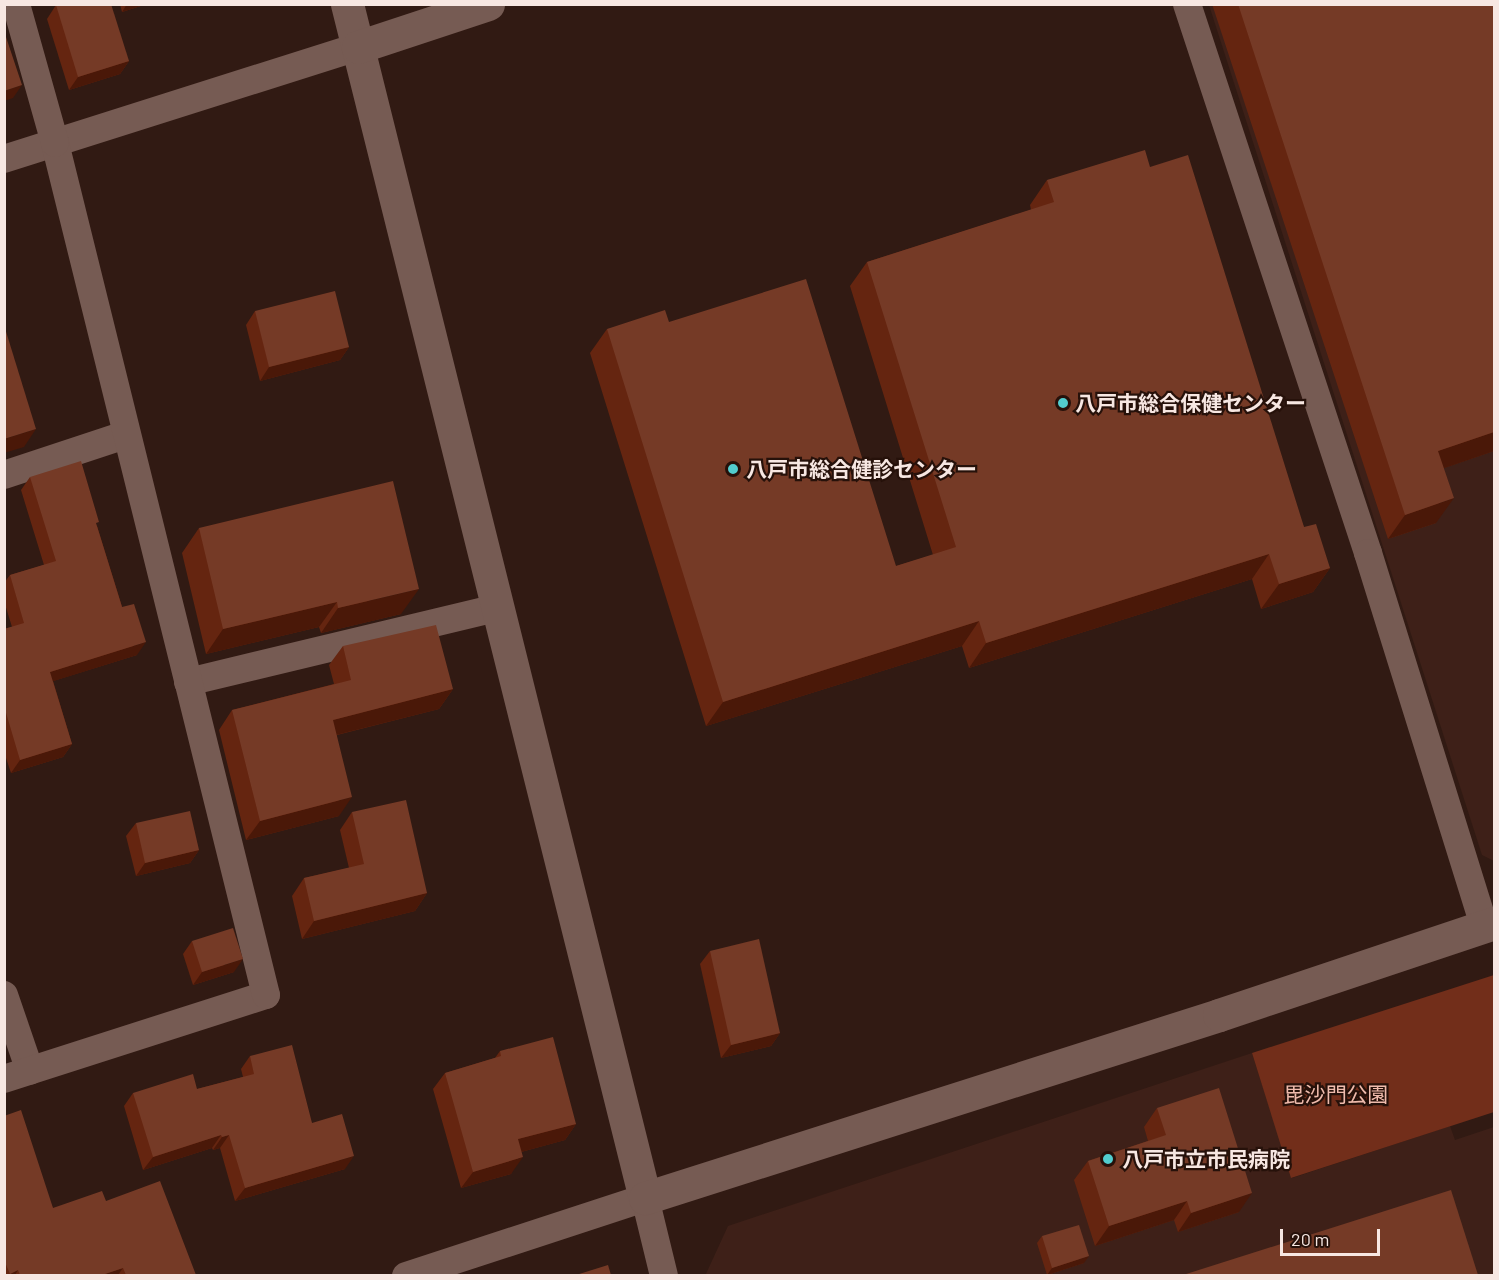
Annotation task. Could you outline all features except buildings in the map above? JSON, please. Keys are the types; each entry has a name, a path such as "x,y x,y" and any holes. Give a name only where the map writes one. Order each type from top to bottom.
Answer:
{"street":[{"path":"4,994 17,1075 266,995 125,435 55,143 16,4"},
{"path":"347,4 664,1275"},
{"path":"4,159 488,4"},
{"path":"406,1275 1219,1015 1489,924 1187,4"},
{"path":"4,475 125,435"},
{"path":"188,682 496,608"}],"shaded area":[{"path":"1209,5 1494,5 1494,861 1482,855"},
{"name":"八戸市立市民病院","path":"1252,1053 1292,1178 1450,1126 1455,1140 1494,1127 1494,1275 705,1276 728,1226"}],"green space":[{"name":"毘沙門公園","path":"1494,975 1494,1112 1291,1178 1252,1053"}],"place":[{"name":"八戸市総合保健センター","path":"1063,403"},
{"name":"八戸市総合健診センター","path":"733,469"},
{"name":"八戸市立市民病院","path":"1108,1159"}]}
